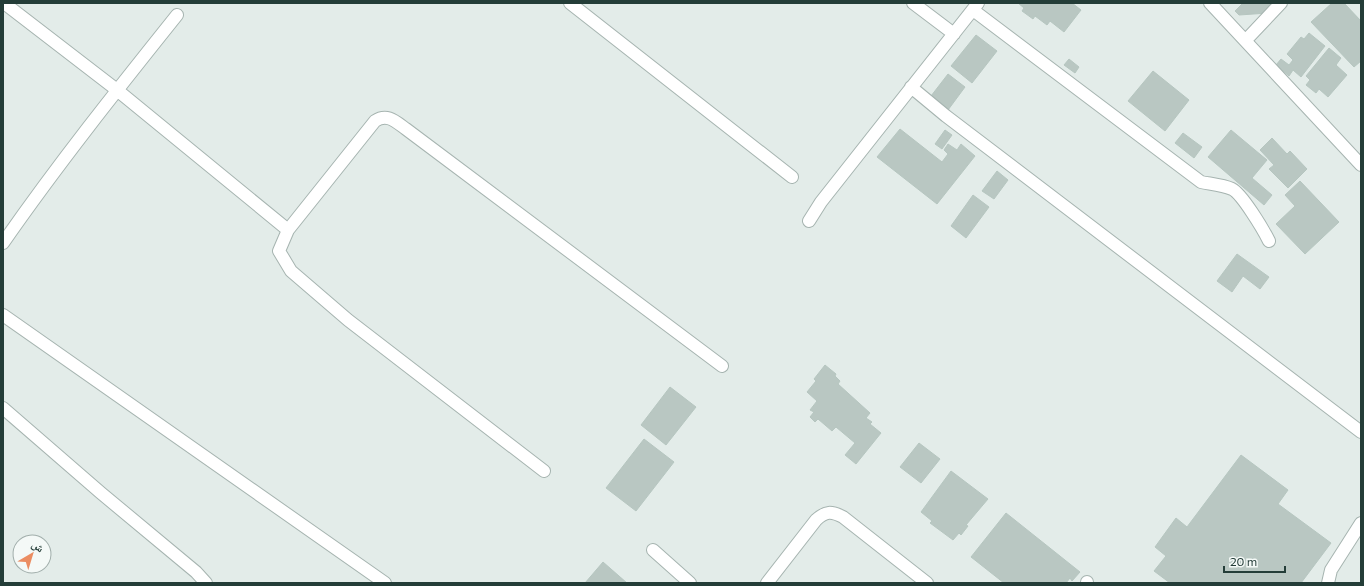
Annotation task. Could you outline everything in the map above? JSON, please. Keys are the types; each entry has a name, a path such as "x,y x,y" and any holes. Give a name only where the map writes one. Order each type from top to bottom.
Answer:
{"street":[{"path":"4,3 117,90 288,230"},
{"path":"570,3 792,177"},
{"path":"913,3 954,34"},
{"path":"1210,3 1361,165"},
{"path":"1246,40 1281,3"},
{"path":"809,220 910,87 976,6 1201,182 1232,189 1242,199 1249,211 1260,223 1269,241"},
{"path":"3,243 38,193 117,90 178,15"},
{"path":"910,87 1361,432"},
{"path":"544,471 348,320 291,271 279,251 288,230 375,121 381,117 388,117 722,366"},
{"path":"3,315 385,583"},
{"path":"3,408 101,493 196,572 206,583"},
{"path":"766,583 816,520 824,513 832,512 843,517 927,583"},
{"path":"1328,583 1331,570 1361,523"},
{"path":"653,550 690,583"}],"building":[{"path":"1018,3 1072,3 1081,10 1064,32 1050,21 1047,25 1035,16 1033,19 1022,11 1024,8"},
{"path":"1243,3 1278,3 1268,13 1239,15 1235,11"},
{"path":"1332,3 1344,3 1361,21 1361,61 1354,67 1311,22"},
{"path":"1309,33 1325,46 1301,77 1293,70 1289,76 1276,65 1281,59 1289,65 1293,60 1287,54 1301,37 1304,39"},
{"path":"976,35 997,51 972,83 951,66"},
{"path":"1329,48 1341,58 1336,65 1347,75 1328,97 1319,89 1316,93 1306,85 1310,80 1306,76"},
{"path":"1069,59 1079,67 1075,73 1064,65"},
{"path":"1153,71 1189,100 1165,131 1128,101"},
{"path":"948,74 965,87 948,110 931,96"},
{"path":"900,129 942,162 948,154 944,150 948,144 957,150 961,144 975,156 937,204 877,157"},
{"path":"945,130 952,135 942,149 935,144"},
{"path":"1231,130 1267,160 1252,178 1272,195 1264,205 1208,157"},
{"path":"1183,133 1202,147 1194,158 1175,143"},
{"path":"1272,138 1287,154 1290,151 1307,169 1288,188 1269,169 1274,165 1260,150"},
{"path":"997,171 1008,180 994,199 982,191"},
{"path":"1300,181 1339,222 1305,254 1276,224 1295,206 1285,195"},
{"path":"973,195 989,207 966,238 951,226"},
{"path":"1237,254 1269,277 1260,289 1243,276 1232,292 1217,281"},
{"path":"825,365 836,374 835,376 840,381 838,384 870,413 866,418 872,422 870,424 881,433 856,464 845,455 855,443 836,427 832,431 818,419 815,422 810,417 814,412 810,410 817,401 807,392 816,381 814,379"},
{"path":"670,387 696,407 666,445 641,425"},
{"path":"644,439 674,462 636,511 606,488"},
{"path":"919,443 940,459 921,483 900,467"},
{"path":"1241,455 1288,490 1278,504 1331,543 1301,583 1170,583 1154,571 1166,556 1155,547 1176,518 1187,527"},
{"path":"951,471 988,499 966,525 968,526 961,535 959,533 953,540 930,523 932,521 921,512"},
{"path":"1006,513 1080,572 1072,581 1070,578 1066,583 1004,583 971,557"},
{"path":"603,562 627,583 585,583"}]}
